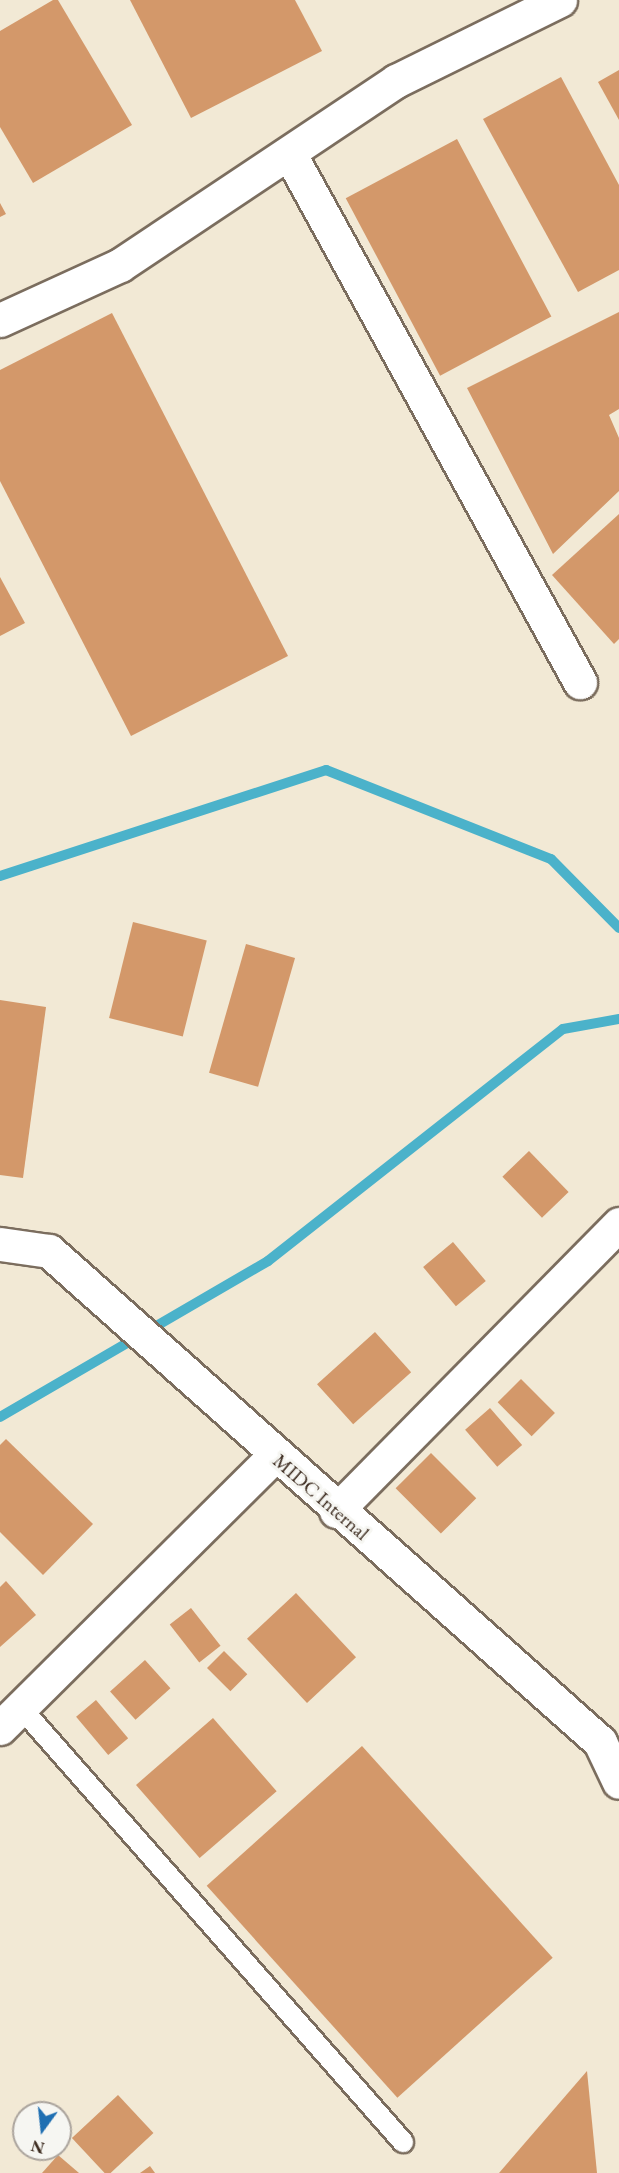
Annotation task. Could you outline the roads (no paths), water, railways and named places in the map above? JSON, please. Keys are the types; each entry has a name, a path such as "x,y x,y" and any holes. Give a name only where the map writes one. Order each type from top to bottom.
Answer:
{"street":[{"path":"0,320 120,265 396,81 560,0"},
{"path":"289,153 580,682"},
{"path":"336,1511 619,1224"},
{"name":"MIDC Internal","path":"0,1244 49,1251 274,1456 600,1742 619,1782"},
{"path":"11,1718 274,1456"}],"lane":[{"path":"11,1718 403,2142"}],"waterway":[{"path":"0,876 326,770 551,859 619,928"},
{"path":"0,1417 268,1261 563,1029 619,1019"}]}
